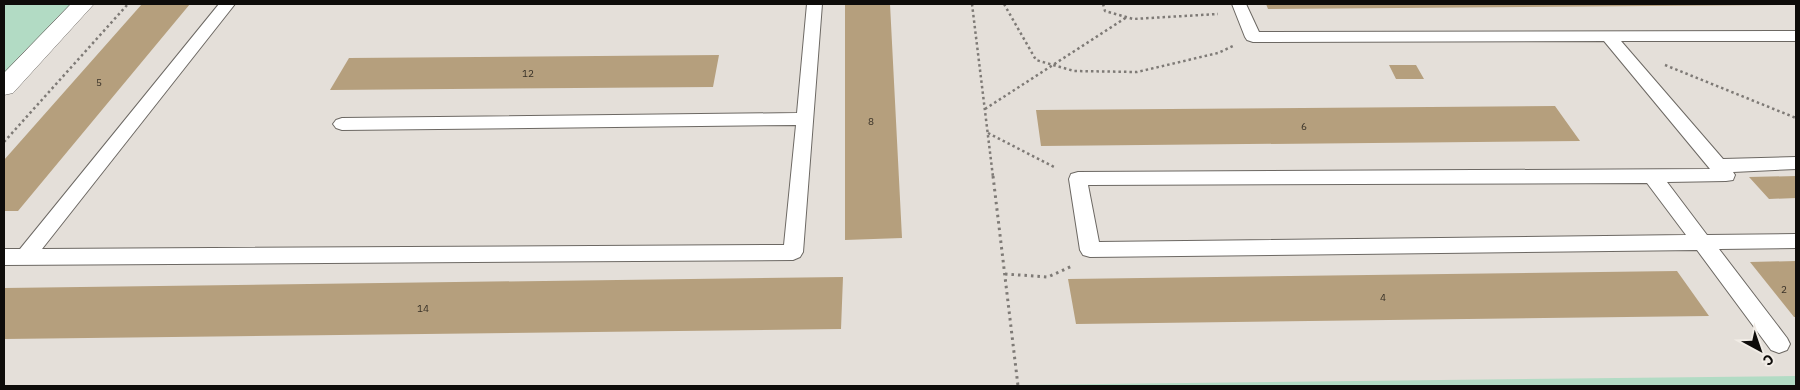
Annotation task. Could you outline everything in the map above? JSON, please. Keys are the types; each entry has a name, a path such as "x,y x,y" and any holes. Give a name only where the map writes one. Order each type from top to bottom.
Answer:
{"street":[{"path":"4,87 83,4"}],"lane":[{"path":"24,257 227,4"},
{"path":"4,257 793,252 815,4"},
{"path":"1241,8 1253,37 1796,36"},
{"path":"1609,36 1726,174 1078,179 1090,250 1796,240"},
{"path":"342,124 805,119"},
{"path":"1718,166 1796,163"},
{"path":"1652,176 1779,344"}],"path":[{"path":"4,142 128,4"},
{"path":"972,4 1018,386"},
{"path":"1004,4 1036,60 1074,71 1137,72 1218,53 1253,37"},
{"path":"1103,4 1105,12 1133,19 1241,8"},
{"path":"984,110 1127,17"},
{"path":"1661,63 1796,118"},
{"path":"987,133 1078,179"},
{"path":"1005,274 1048,277 1068,269 1090,250"}],"green space":[{"path":"4,4 75,4 4,79"},
{"path":"1796,376 1796,386 922,386"}],"building":[{"path":"142,4 190,4 18,211 4,211 4,160"},
{"path":"845,4 890,4 902,238 845,240"},
{"path":"1266,4 1785,4 1786,5 1268,9"},
{"path":"719,55 713,87 330,90 349,58"},
{"path":"1389,65 1416,65 1424,79 1396,79"},
{"path":"1555,106 1580,141 1041,146 1036,110"},
{"path":"1796,176 1796,198 1769,199 1749,177"},
{"path":"1796,261 1796,317 1794,317 1750,262"},
{"path":"1677,271 1709,316 1076,324 1068,279"},
{"path":"843,277 841,329 4,339 4,288"}]}
